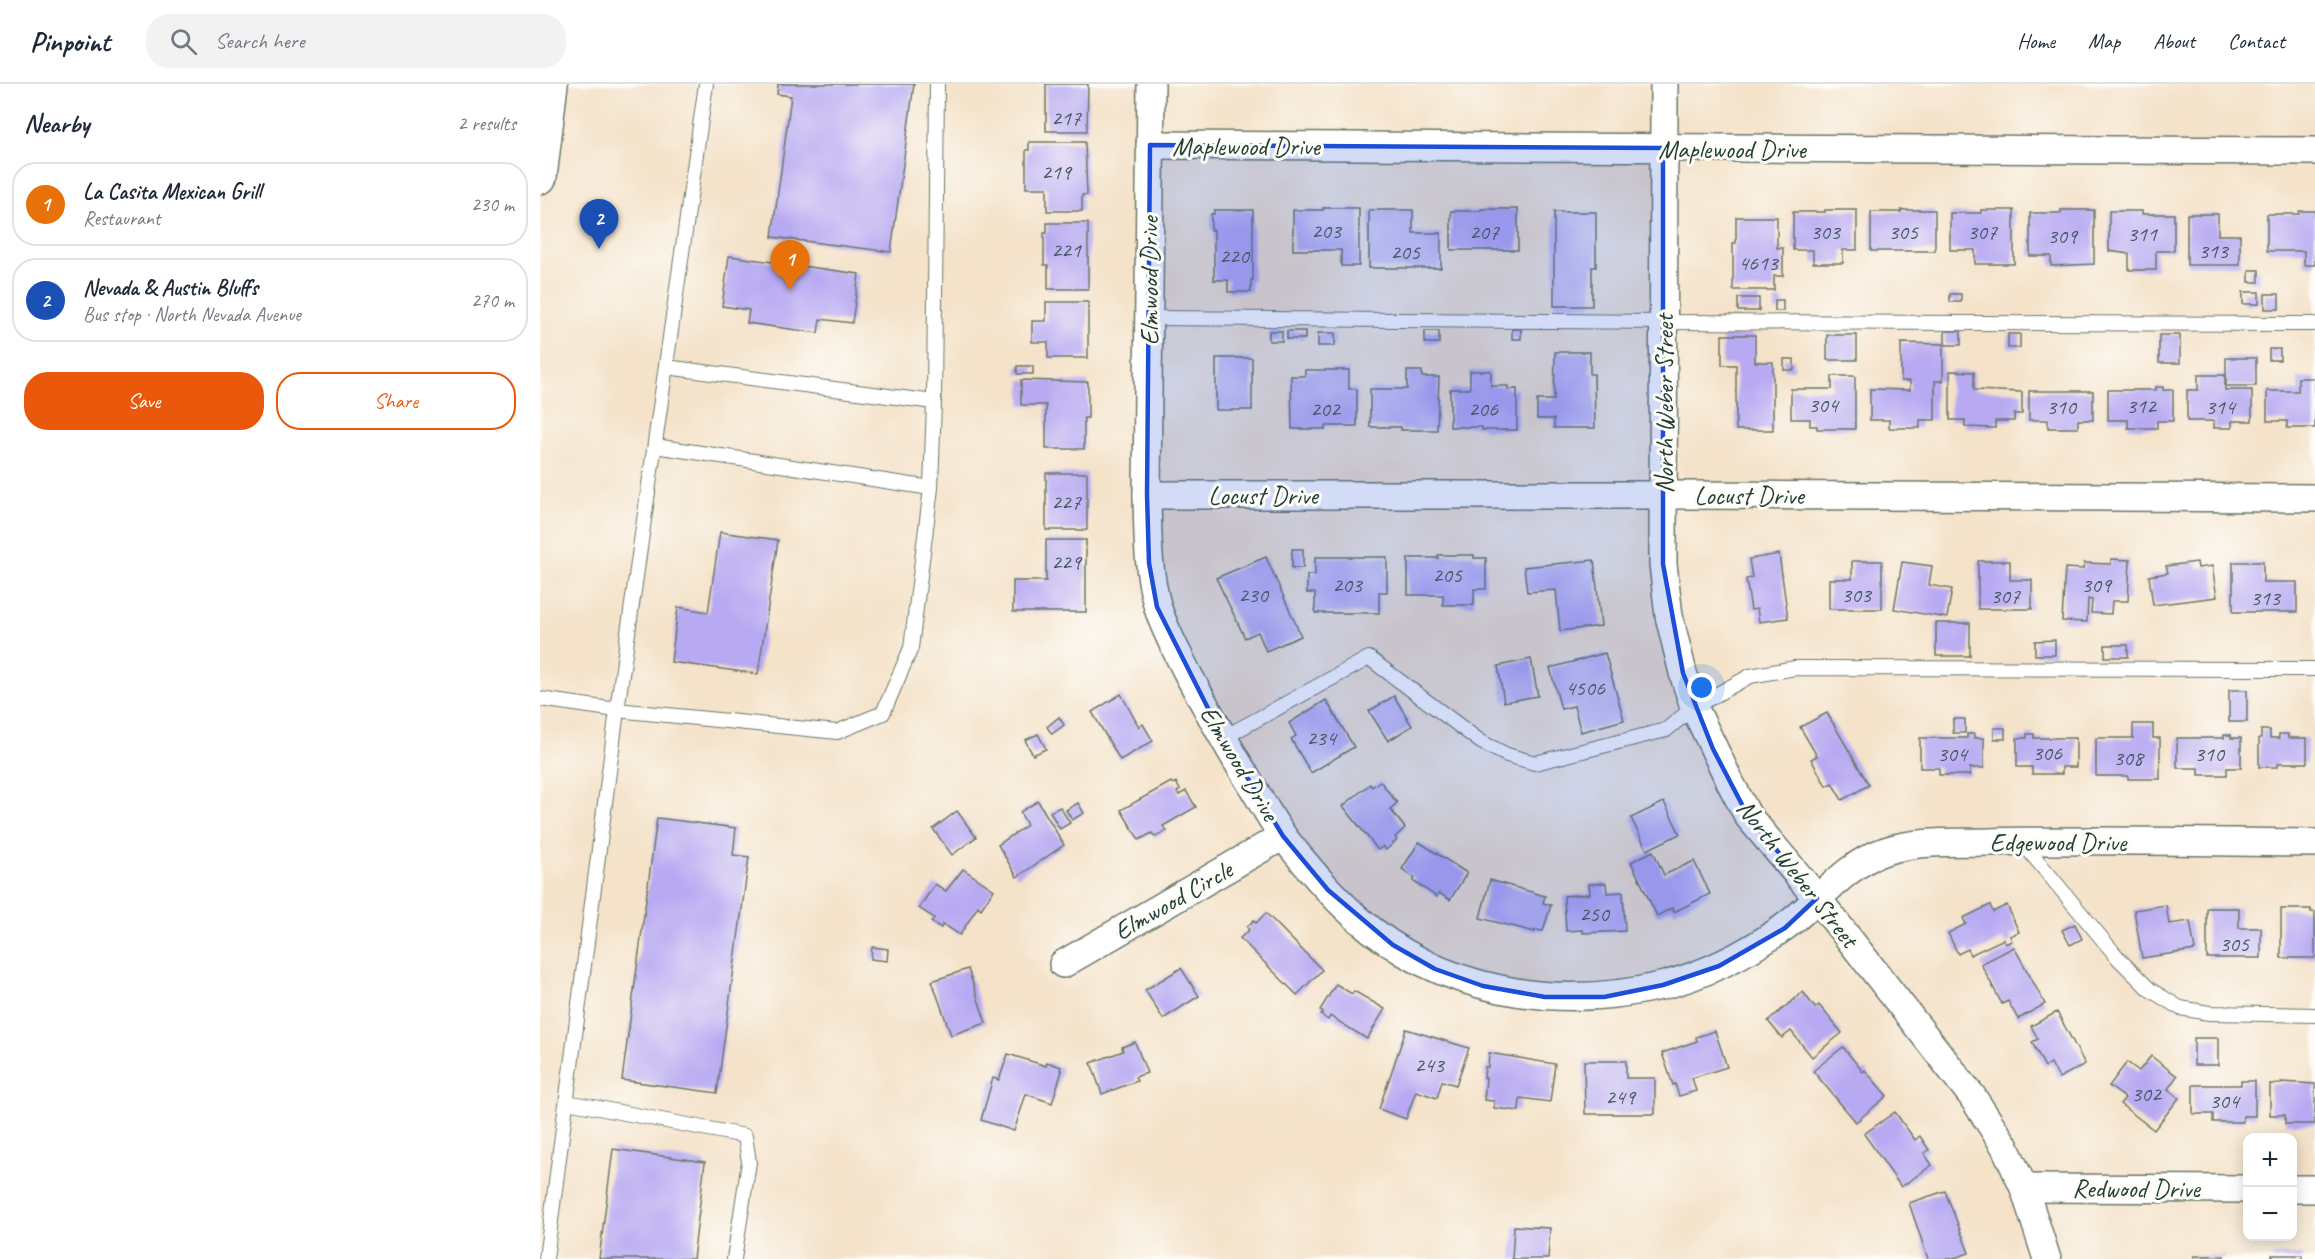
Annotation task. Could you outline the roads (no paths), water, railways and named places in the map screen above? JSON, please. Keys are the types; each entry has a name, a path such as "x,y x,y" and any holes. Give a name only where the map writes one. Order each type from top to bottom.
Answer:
{"main road":[{"path":"540,177 551,84"}],"street":[{"name":"Elmwood Drive","path":"1151,84 1147,495 1149,563 1157,607 1174,647 1223,738 1283,836 1358,919 1393,945 1435,969 1474,982 1545,997 1604,997 1663,985 1719,966 1785,928 1817,898"},
{"name":"North Weber Street","path":"1664,84 1663,564 1669,616 1683,674 1694,707 1748,816 1817,898 1972,1096 2004,1145 2024,1188 2047,1259"},
{"name":"Maplewood Drive","path":"1150,145 2315,151"},
{"name":"Locust Drive","path":"1147,495 2315,498"},
{"name":"Elmwood Circle","path":"1063,964 1283,836"},
{"name":"Edgewood Drive","path":"1817,898 1851,871 1883,851 1915,845 2021,841 2315,843"},
{"name":"Redwood Drive","path":"2024,1188 2243,1189"},
{"path":"2297,1189 2315,1189"}],"lane":[{"path":"546,1259 617,710 706,84"},
{"path":"540,699 617,710 837,732 883,712 911,648 931,488 937,84"},
{"path":"1148,318 2315,324"},
{"path":"666,367 934,402"},
{"path":"655,446 931,488"},
{"path":"1223,738 1369,658 1481,742 1507,755 1535,763 1666,730 1694,707 1750,676 1795,668 2315,669"},
{"path":"2021,841 2118,958 2149,989 2180,1008 2209,1014 2315,1014"},
{"path":"567,1102 745,1136 748,1162 734,1259"}],"place":[{"name":"Nevada & Austin Bluffs","path":"599,249"},
{"name":"La Casita Mexican Grill","path":"790,290"}]}
